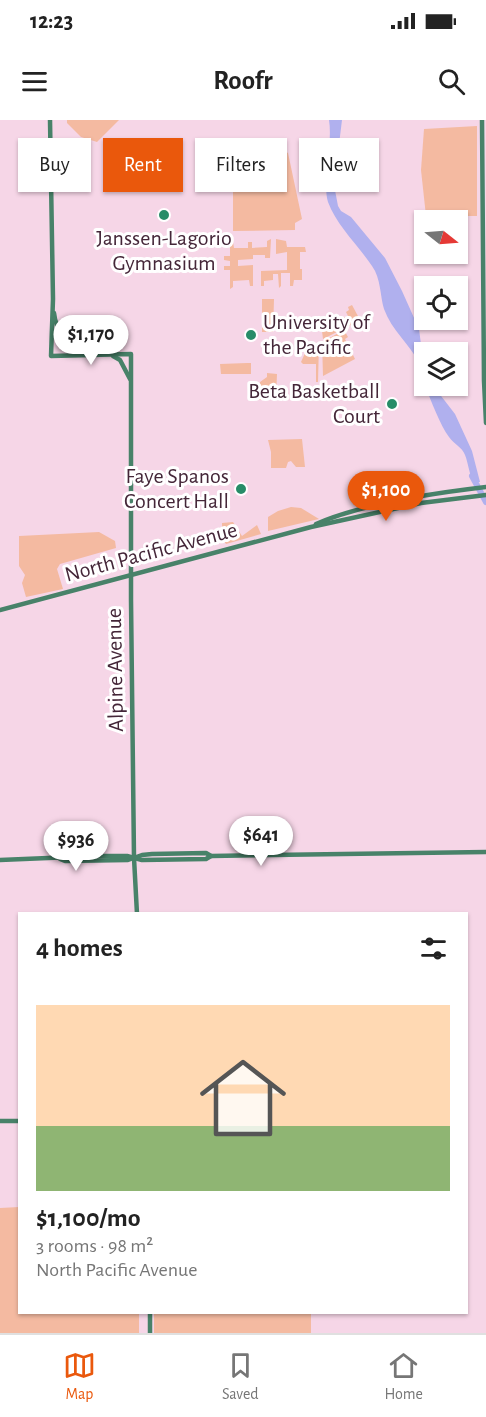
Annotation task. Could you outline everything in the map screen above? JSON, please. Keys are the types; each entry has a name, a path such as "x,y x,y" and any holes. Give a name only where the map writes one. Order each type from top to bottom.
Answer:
{"street":[{"path":"50,120 53,299 51,356 107,354 120,360 131,381"},
{"path":"482,120 486,423"},
{"path":"53,299 55,319 63,337 70,344 89,354"},
{"name":"Alpine Avenue","path":"107,354 131,354 131,575 136,912"},
{"name":"North Pacific Avenue","path":"311,527 362,510 404,500 486,487"},
{"name":"North Pacific Avenue","path":"0,610 311,527 421,503 486,495"},
{"path":"0,860 96,856 134,858 142,855 206,853 211,856 486,852"},
{"path":"0,1121 18,1121"},
{"path":"150,1314 150,1333"}],"shaded area":[{"path":"67,120 119,120 97,142 91,138 81,137 67,123"},
{"path":"477,126 477,216 468,216 468,210 425,210 421,170 424,129"},
{"path":"288,153 302,219 295,223 295,230 233,231 233,192 287,192"},
{"path":"230,239 234,248 248,248 248,242 252,242 252,248 267,247 267,241 271,239 270,258 265,258 265,255 253,255 253,259 238,260 238,266 253,265 253,286 250,286 249,280 233,281 233,287 230,289 230,270 224,270 224,266 230,266 230,261 224,260 224,256 230,256"},
{"path":"276,239 286,241 287,247 305,247 306,252 300,252 302,280 294,280 293,286 290,286 290,273 281,273 279,288 278,274 273,274 273,280 264,281 264,286 261,286 261,271 287,270 287,252 276,254"},
{"path":"262,299 274,299 273,332 262,332"},
{"path":"352,305 359,318 357,322 323,339 322,331 330,331 330,324 348,316 346,312"},
{"path":"344,330 348,337 345,339 355,359 323,376 322,342"},
{"path":"310,342 314,342 315,345 319,343 318,382 316,382 316,364 301,362"},
{"path":"251,363 251,374 221,374 220,364"},
{"path":"267,373 277,374 276,398 259,400 260,382 267,377"},
{"path":"302,439 305,467 296,467 291,461 288,462 286,468 271,468 268,440"},
{"path":"291,507 301,508 319,519 268,531 268,517"},
{"path":"233,522 242,536 257,525 261,534 226,544 222,538 222,523"},
{"path":"99,532 115,541 116,548 60,564 57,569 63,589 26,597 22,583 25,575 19,566 19,536"},
{"path":"18,1207 18,1314 139,1314 139,1333 0,1333 0,1208"},
{"path":"154,1314 311,1314 311,1333 154,1333"}],"water":[{"path":"329,120 342,120 340,138 330,138"},
{"path":"326,192 335,192 341,211 351,217 385,258 414,318 414,330 419,330 421,342 414,342 414,355 387,317 375,271 342,227 332,211"},
{"path":"429,396 441,396 455,414 472,451 480,482 473,482 464,452 446,432"}],"waterway":[{"path":"472,476 486,502"}],"place":[{"name":"Janssen-Lagorio Gymnasium","path":"164,215"},
{"name":"University of the Pacific","path":"251,335"},
{"name":"Beta Basketball Court","path":"392,404"},
{"name":"Faye Spanos Concert Hall","path":"241,489"}]}
